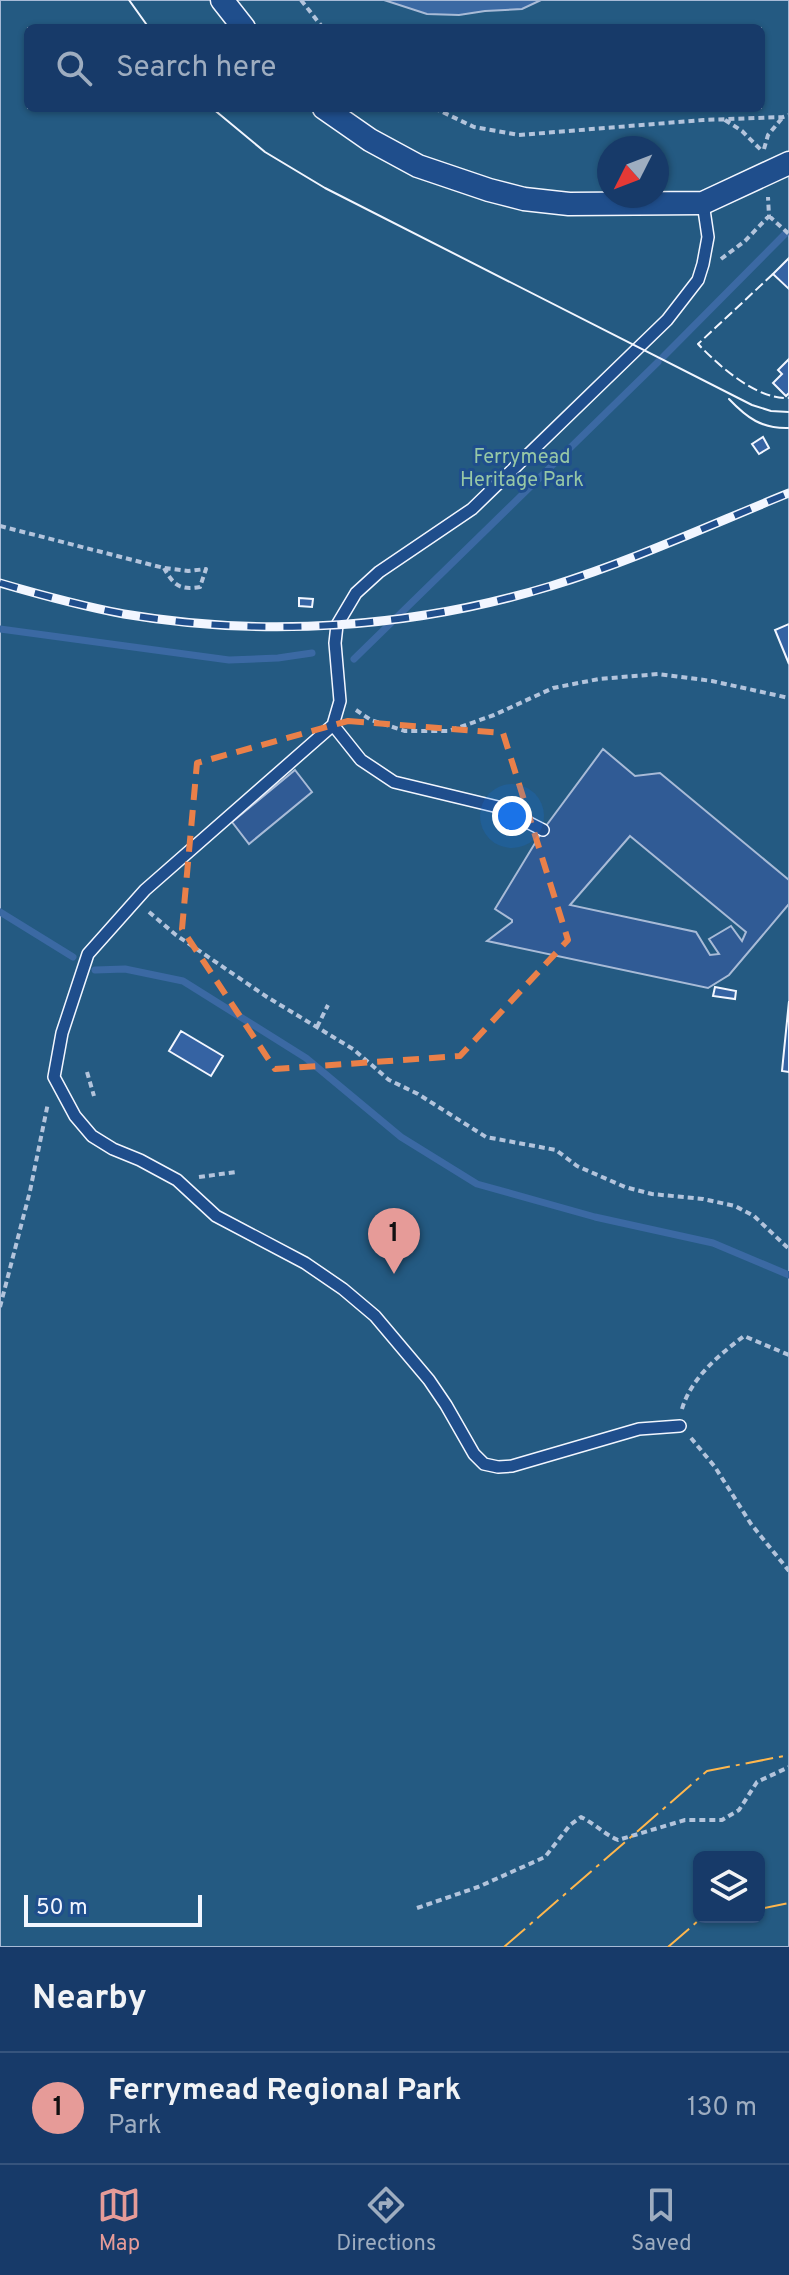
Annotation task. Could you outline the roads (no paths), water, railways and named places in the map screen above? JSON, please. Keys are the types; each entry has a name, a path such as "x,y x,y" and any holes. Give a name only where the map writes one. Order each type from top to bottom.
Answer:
{"street":[{"path":"222,0 241,24"},
{"path":"330,112 370,140 418,166 524,199 569,204 703,203 789,163"}],"lane":[{"path":"680,1426 639,1429 512,1466 484,1464 474,1454 429,1380 375,1316 305,1263 216,1216 177,1180 92,1136 75,1116 54,1077 62,1033 88,954 145,890 333,725 340,701 335,634 356,593 379,572 472,509 667,320 698,280 703,264 708,237 703,203"},
{"path":"333,725 361,760 394,782 498,807 543,830"}],"waterway":[{"path":"663,357 785,234"},
{"path":"354,659 658,362"},
{"path":"0,629 229,660 312,653"},
{"path":"0,912 73,957"},
{"path":"95,970 125,969 183,981 306,1058 401,1137 477,1184 595,1217 713,1243 789,1275"}],"tram line":[{"path":"129,0 146,24"},
{"path":"217,112 265,152 325,188 752,405 789,412"},
{"path":"729,399 756,421 771,427 789,428"}],"railway":[{"path":"0,583 108,611 177,621 285,627 393,620 499,600 551,586 641,554 789,493"}],"place":[{"name":"Ferrymead Regional Park","path":"394,1274"}],"park label":[{"name":"Ferrymead Heritage Park","path":"522,468"}]}
